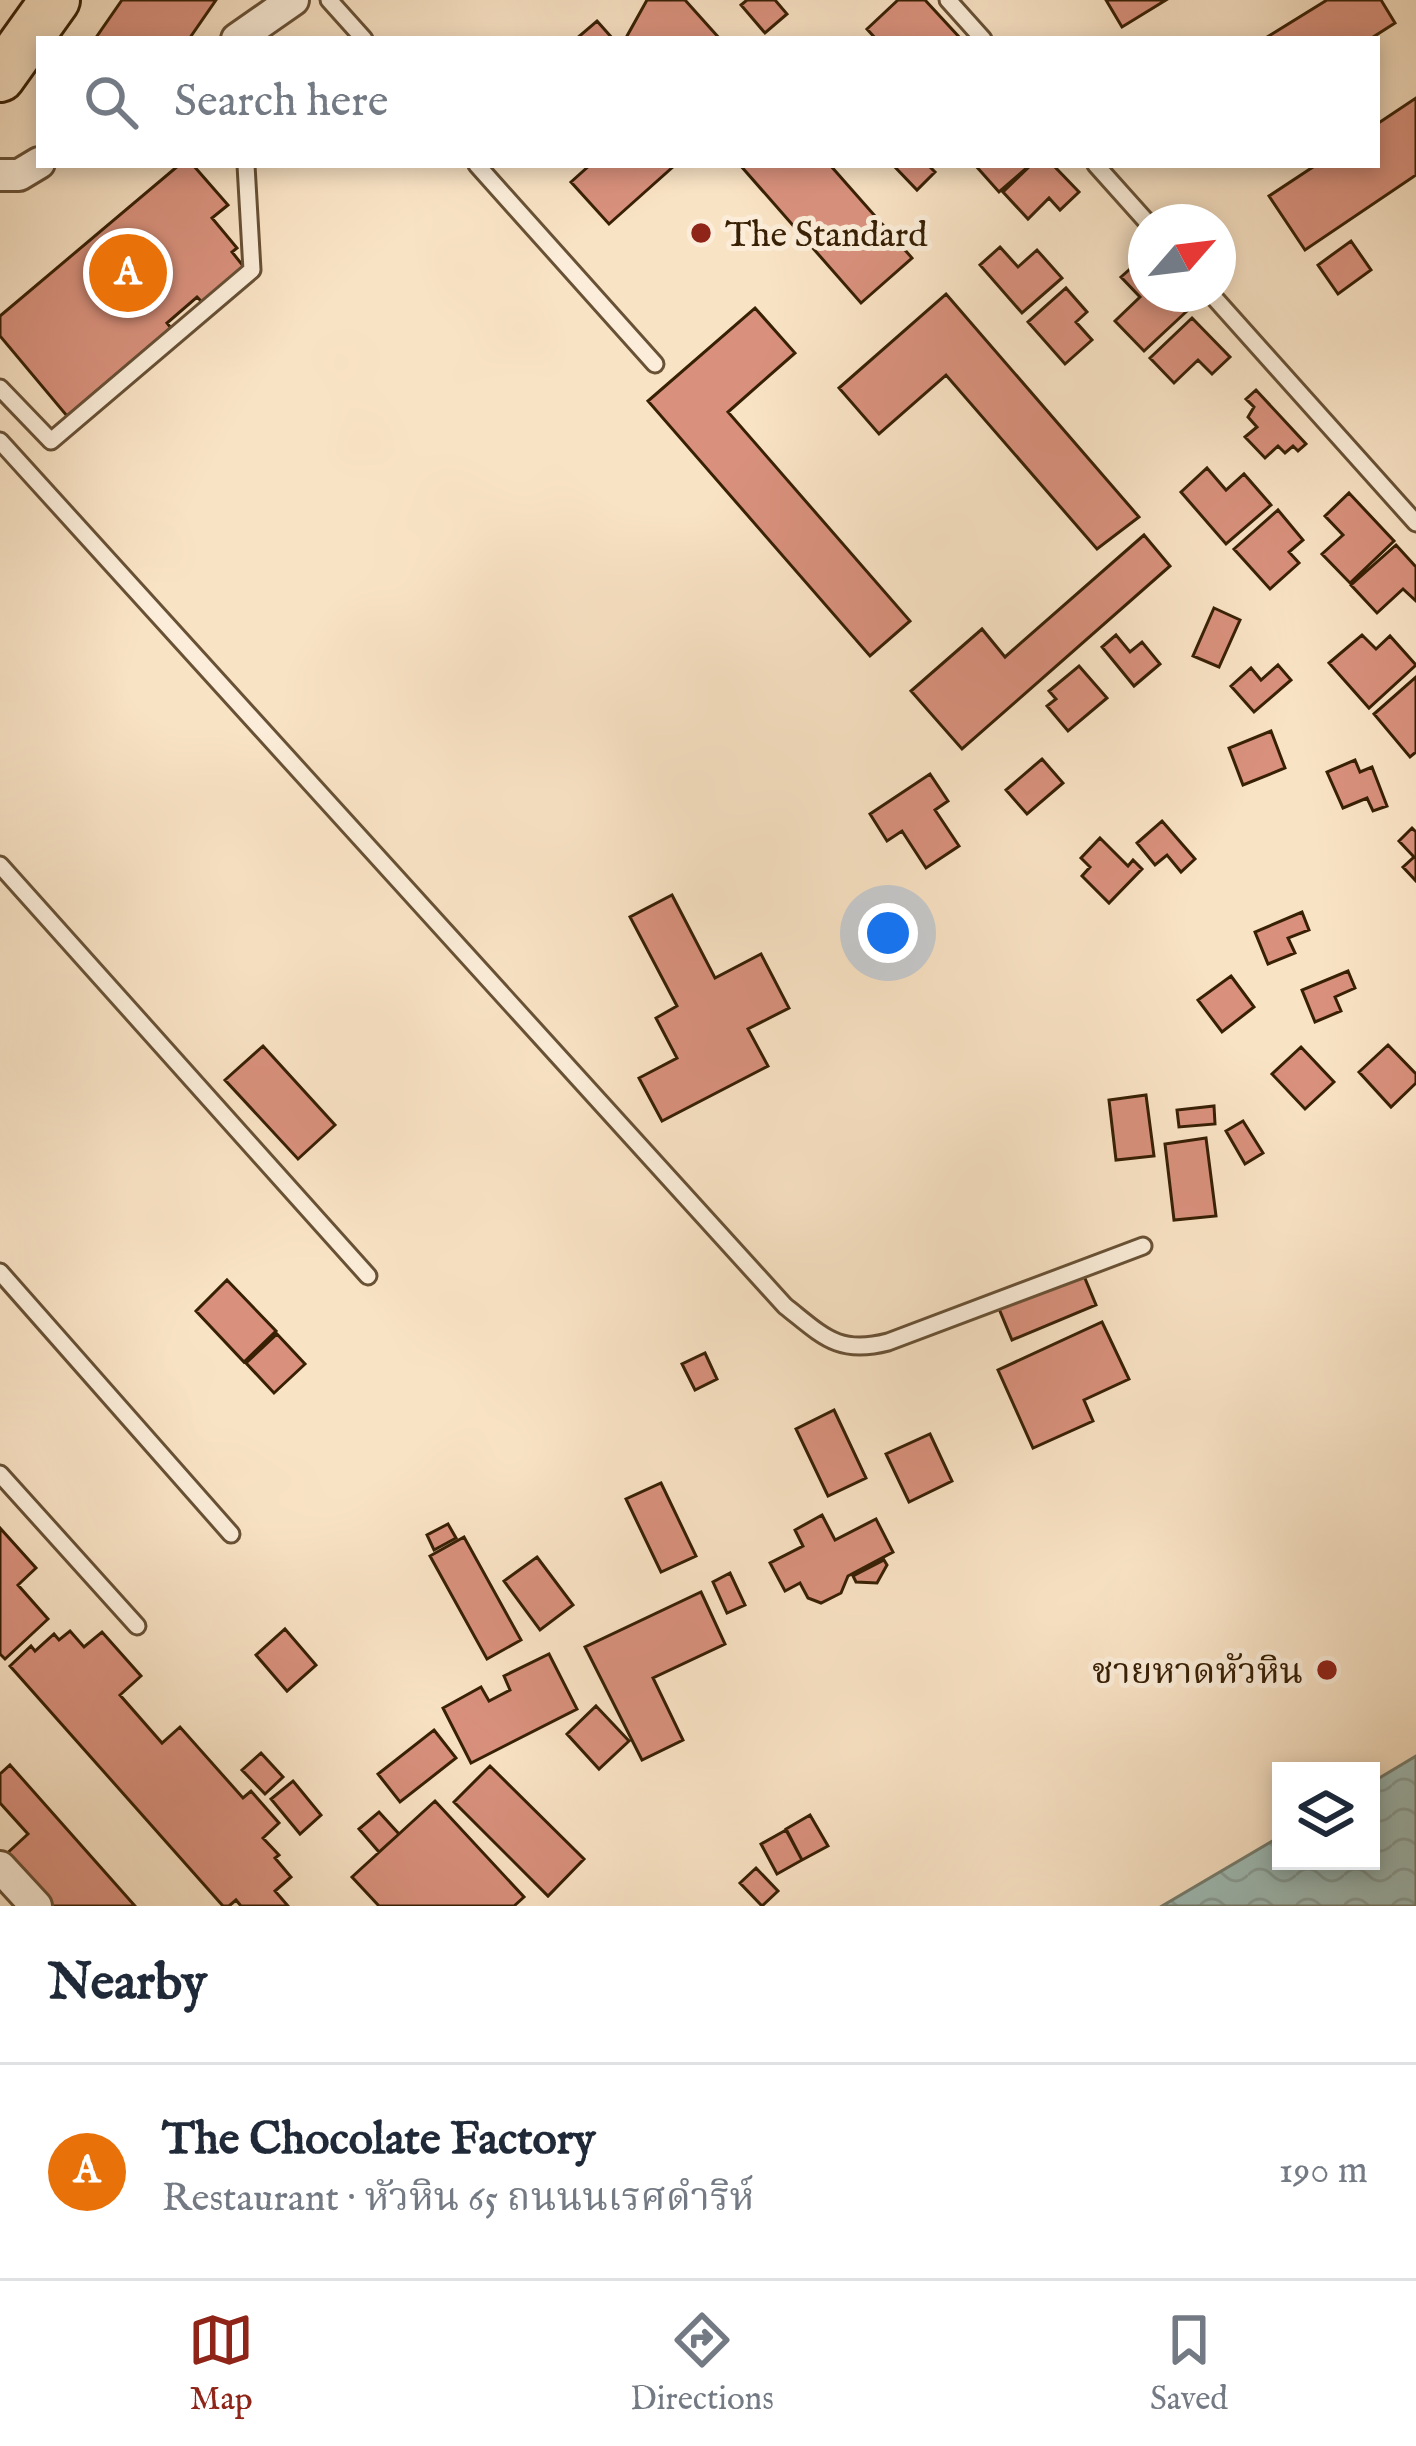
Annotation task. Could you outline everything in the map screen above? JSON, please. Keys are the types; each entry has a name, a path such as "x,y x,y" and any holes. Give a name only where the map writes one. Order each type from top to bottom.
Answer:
{"main road":[{"path":"0,77 55,0"}],"street":[{"path":"241,36 293,0"},
{"path":"0,175 19,175 36,165"},
{"path":"0,1867 36,1906"}],"lane":[{"path":"329,0 361,36"},
{"path":"949,0 980,36"},
{"path":"0,388 51,442 252,270 246,168"},
{"path":"480,168 656,364"},
{"path":"1099,168 1131,204"},
{"path":"1227,312 1416,524"},
{"path":"0,441 785,1306 827,1340 861,1349 888,1342 1143,1246"},
{"path":"0,865 368,1276"},
{"path":"0,1272 231,1534"},
{"path":"0,1474 137,1626"}],"water":[{"path":"1416,1756 1416,1906 1162,1906 1272,1841 1272,1870 1380,1870 1380,1778"}],"building":[{"path":"122,0 216,0 191,36 97,36"},
{"path":"647,0 685,0 717,36 627,36"},
{"path":"747,0 775,0 787,14 765,33 741,5"},
{"path":"898,0 925,0 958,36 873,36 867,29"},
{"path":"1106,0 1166,0 1122,27"},
{"path":"1327,0 1381,0 1395,23 1375,36 1269,36"},
{"path":"597,21 610,36 580,36"},
{"path":"1416,98 1416,175 1305,250 1269,196 1311,168 1380,168 1380,122"},
{"path":"175,168 196,168 228,205 212,218 237,248 232,252 244,267 202,302 197,297 167,323 171,328 67,416 0,336 0,316"},
{"path":"587,168 672,168 609,224 571,182"},
{"path":"743,168 833,168 912,258 861,303"},
{"path":"896,168 935,172 917,190"},
{"path":"978,168 1027,168 999,192"},
{"path":"1028,168 1056,168 1079,192 1060,210 1049,198 1028,219 1003,192"},
{"path":"1351,241 1371,270 1338,294 1318,265"},
{"path":"1000,247 1018,267 1037,250 1062,278 1022,313 980,265"},
{"path":"1066,288 1087,312 1076,322 1092,340 1065,364 1028,322"},
{"path":"946,294 1139,517 1097,549 946,375 879,434 839,388"},
{"path":"755,308 795,353 728,412 910,621 870,656 648,401"},
{"path":"1128,309 1186,312 1144,351 1115,321"},
{"path":"1192,318 1230,357 1212,374 1198,360 1174,383 1150,358"},
{"path":"1256,390 1306,444 1298,451 1293,446 1285,453 1278,446 1265,458 1245,437 1257,427 1248,417 1254,407 1246,399"},
{"path":"1207,468 1226,490 1244,474 1271,505 1226,544 1181,492"},
{"path":"1349,493 1394,541 1350,583 1322,554 1343,535 1325,516"},
{"path":"1278,510 1303,540 1289,552 1299,563 1270,589 1234,549"},
{"path":"1144,535 1170,566 962,749 911,691 982,629 1005,657"},
{"path":"1396,545 1416,567 1416,601 1403,589 1377,613 1351,585"},
{"path":"1214,608 1240,620 1219,667 1193,656"},
{"path":"1116,635 1130,652 1142,642 1160,664 1134,686 1102,647"},
{"path":"1362,635 1376,649 1390,636 1416,665 1369,708 1329,663"},
{"path":"1278,665 1291,680 1254,712 1231,686 1251,668 1261,680"},
{"path":"1079,666 1107,698 1068,731 1047,706 1056,699 1049,691"},
{"path":"1416,677 1416,752 1410,757 1374,714"},
{"path":"1271,731 1285,768 1243,785 1229,748"},
{"path":"1042,759 1063,783 1027,814 1006,790"},
{"path":"1355,760 1360,772 1372,767 1387,806 1373,811 1367,798 1343,808 1327,772"},
{"path":"930,774 948,801 935,810 959,846 926,868 902,831 887,841 870,814"},
{"path":"1162,821 1195,859 1181,872 1167,855 1155,865 1137,843"},
{"path":"1412,828 1416,832 1416,881 1403,867 1414,857 1399,841"},
{"path":"1100,838 1128,866 1133,860 1142,869 1109,903 1082,876 1090,867 1081,858"},
{"path":"672,895 715,978 761,954 789,1008 748,1029 768,1066 662,1121 639,1078 677,1058 656,1018 677,1006 630,917"},
{"path":"1302,912 1309,930 1288,938 1295,953 1268,964 1255,932"},
{"path":"1348,971 1355,988 1335,997 1341,1011 1315,1022 1302,990"},
{"path":"1231,976 1254,1007 1222,1032 1198,1000"},
{"path":"1388,1045 1416,1074 1416,1083 1391,1107 1359,1072"},
{"path":"263,1046 335,1125 298,1159 225,1080"},
{"path":"1301,1047 1334,1082 1305,1109 1272,1074"},
{"path":"1146,1095 1154,1156 1116,1160 1109,1100"},
{"path":"1214,1106 1215,1124 1179,1127 1177,1110"},
{"path":"1243,1121 1263,1153 1245,1164 1226,1131"},
{"path":"1206,1138 1216,1216 1174,1220 1165,1144"},
{"path":"1079,1264 1096,1305 1012,1340 995,1299"},
{"path":"227,1280 276,1331 244,1362 196,1311"},
{"path":"1102,1322 1129,1379 1084,1400 1093,1421 1033,1448 998,1370"},
{"path":"277,1334 305,1364 274,1393 246,1363"},
{"path":"705,1353 717,1379 695,1390 682,1364"},
{"path":"834,1410 866,1478 828,1496 796,1429"},
{"path":"930,1434 952,1481 909,1502 886,1454"},
{"path":"661,1483 696,1556 661,1572 626,1499"},
{"path":"822,1515 835,1540 876,1519 893,1552 848,1576 841,1593 821,1603 808,1598 800,1583 785,1591 770,1563 803,1546 795,1530"},
{"path":"448,1524 456,1538 434,1550 427,1535"},
{"path":"0,1528 36,1568 18,1585 48,1619 5,1659 0,1654"},
{"path":"464,1537 521,1640 487,1659 430,1556"},
{"path":"537,1557 573,1605 540,1630 504,1581"},
{"path":"884,1560 887,1565 877,1583 856,1582 853,1576"},
{"path":"730,1573 745,1605 727,1613 713,1582"},
{"path":"701,1592 725,1644 653,1678 683,1740 642,1760 585,1647"},
{"path":"285,1629 316,1665 287,1691 256,1655"},
{"path":"70,1631 84,1647 102,1632 141,1676 120,1695 162,1743 180,1727 243,1798 251,1791 279,1823 263,1838 291,1877 275,1891 288,1906 241,1906 236,1900 223,1906 10,1666 31,1646 35,1651 54,1634 59,1640"},
{"path":"549,1654 577,1709 471,1763 443,1708 481,1687 489,1701 510,1690 504,1676"},
{"path":"596,1706 629,1741 599,1769 567,1734"},
{"path":"434,1730 456,1758 400,1802 378,1774"},
{"path":"261,1753 283,1777 265,1794 242,1770"},
{"path":"10,1765 135,1906 47,1906 3,1857 28,1834 0,1803 0,1774"},
{"path":"490,1766 584,1859 548,1896 454,1802"},
{"path":"293,1781 321,1815 300,1834 271,1799"},
{"path":"435,1801 524,1897 514,1906 379,1906 352,1877"},
{"path":"379,1812 399,1834 379,1852 359,1829"},
{"path":"810,1815 828,1846 802,1860 786,1829"},
{"path":"786,1830 802,1860 777,1874 761,1844"},
{"path":"756,1868 778,1891 762,1906 740,1883"}],"place":[{"name":"The Standard","path":"701,233"},
{"name":"The Chocolate Factory","path":"128,273"},
{"name":"ชายหาดหัวหิน","path":"1327,1670"}]}
